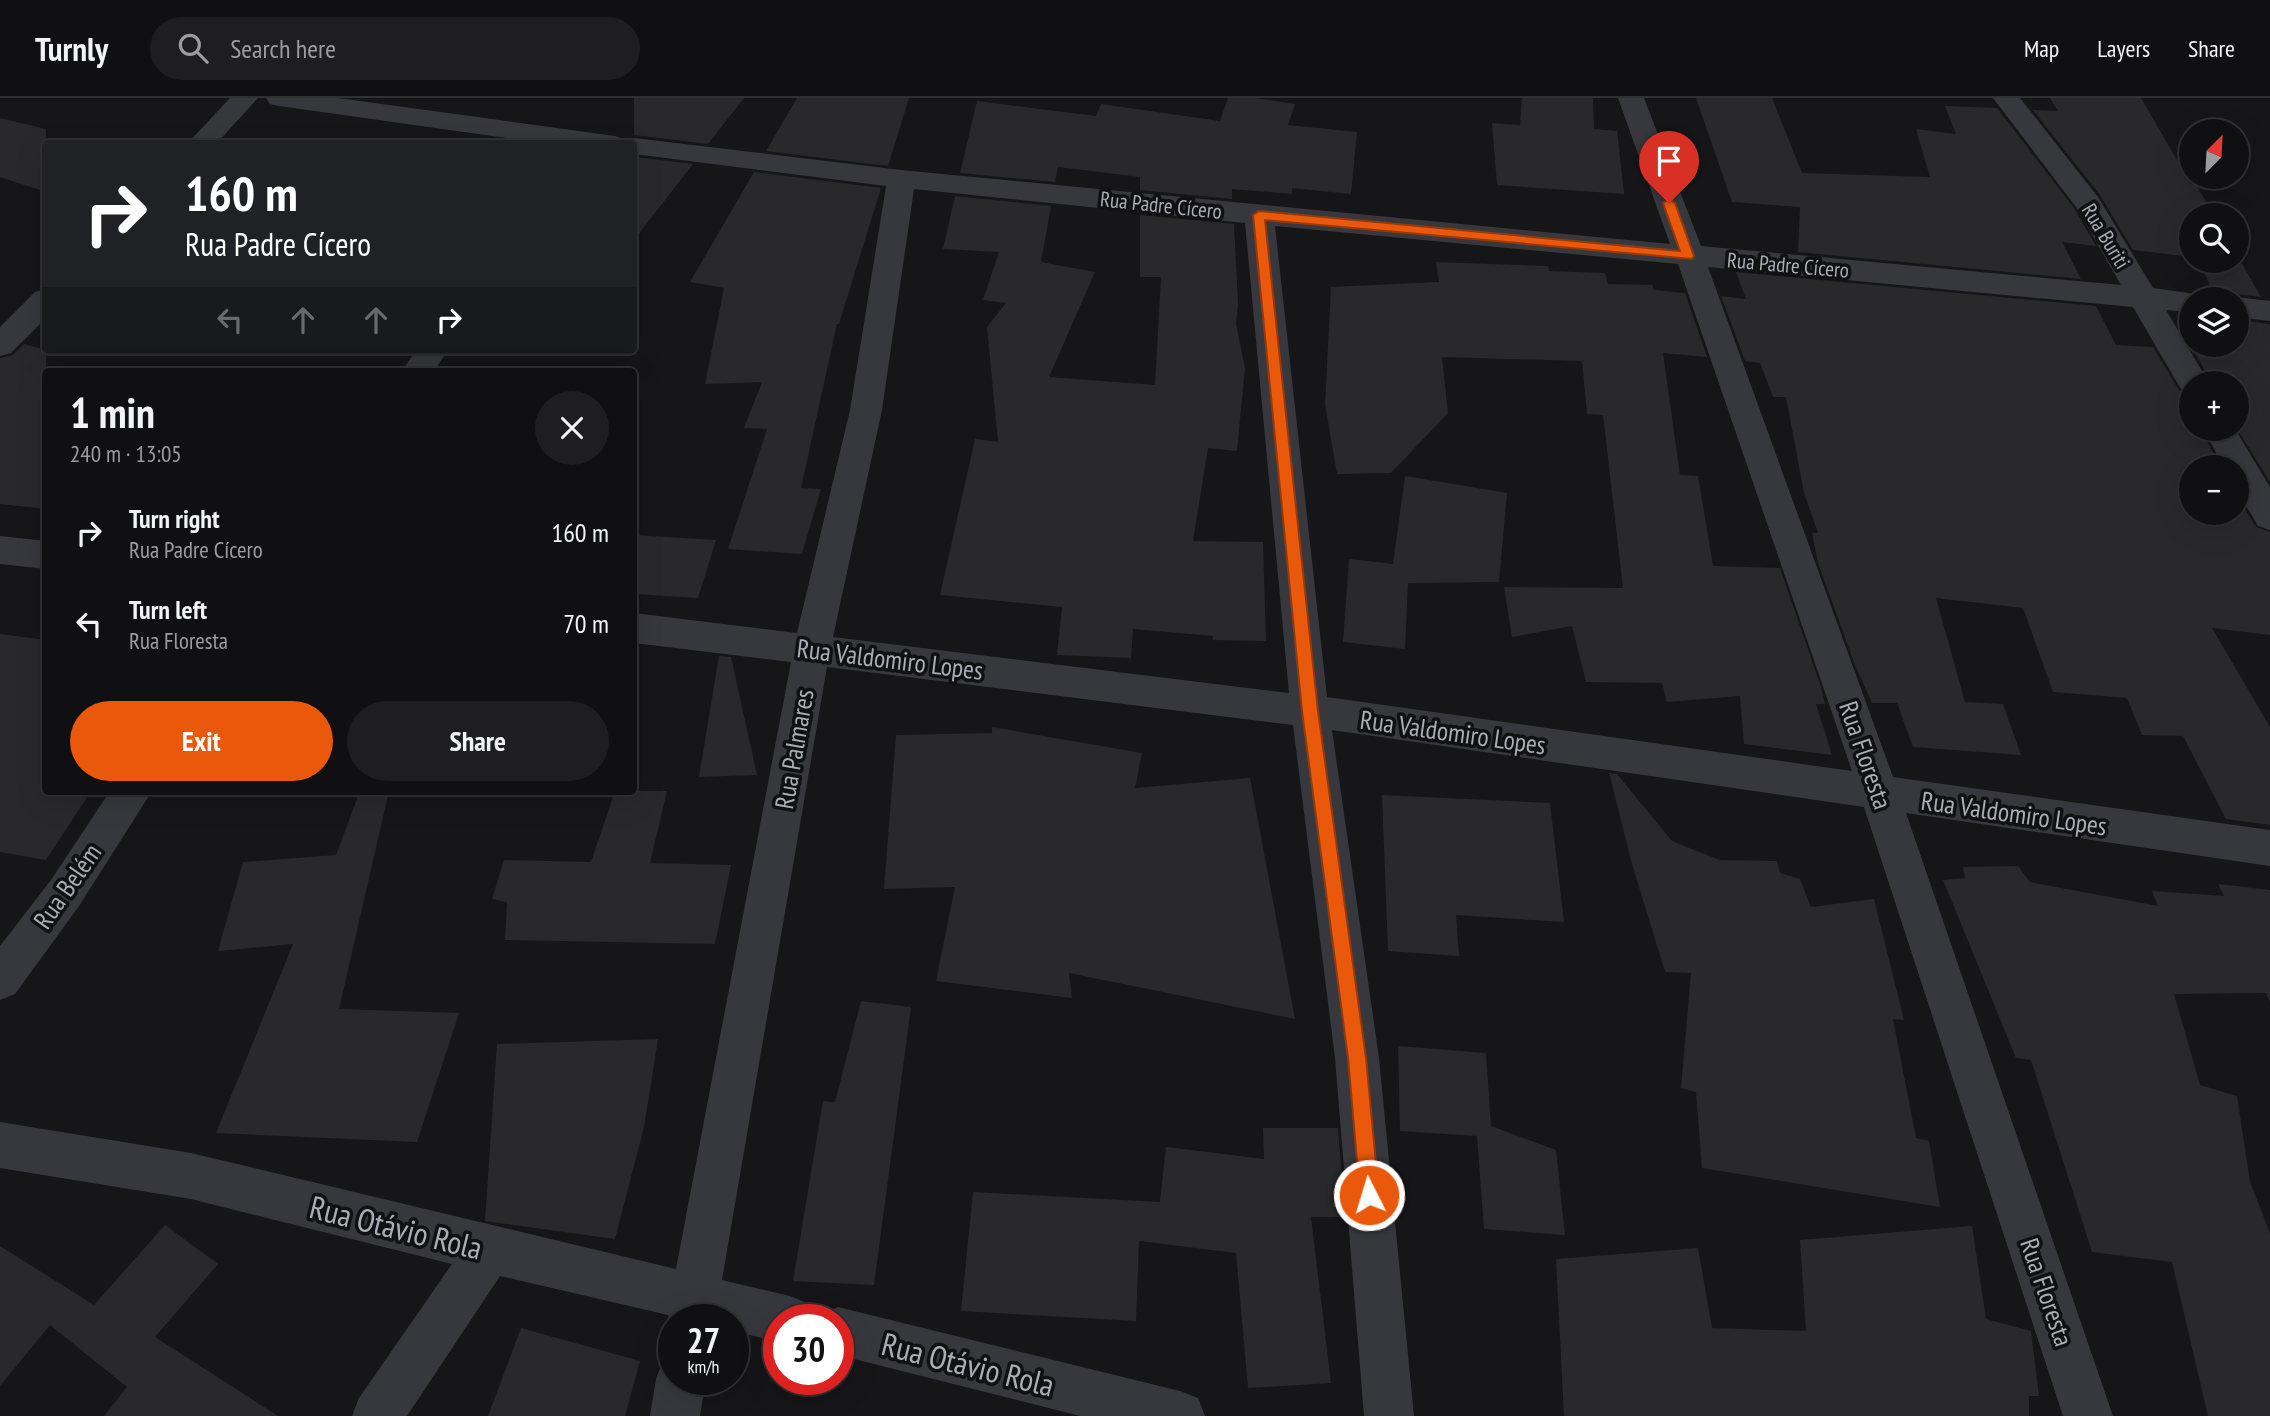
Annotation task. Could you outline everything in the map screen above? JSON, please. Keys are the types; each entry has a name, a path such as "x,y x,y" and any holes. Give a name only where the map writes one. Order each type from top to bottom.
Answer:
{"street":[{"path":"204,140 245,98"},
{"path":"279,98 580,140"},
{"name":"Rua Floresta","path":"1631,98 1739,390 1880,794 2088,1416"},
{"name":"Rua Buriti","path":"2006,98 2088,203 2186,371"},
{"name":"Rua Padre Cícero","path":"637,146 901,179 1259,215 2179,301"},
{"name":"Rua Palmares","path":"694,1304 812,649 866,410 901,179"},
{"path":"1259,215 1310,711 1357,1058 1389,1416"},
{"path":"0,345 42,303"},
{"path":"2249,309 2270,311"},
{"path":"2226,441 2270,517"},
{"path":"0,550 42,555"},
{"name":"Rua Valdomiro Lopes","path":"637,628 1310,711 2270,848"},
{"name":"Rua Belém","path":"0,980 65,893 129,795"},
{"name":"Rua Otávio Rola","path":"0,1145 191,1175 491,1250 679,1304"},
{"path":"377,1416 491,1250"},
{"name":"Rua Otávio Rola","path":"854,1335 1180,1416"},
{"path":"675,1416 678,1395"}],"building":[{"path":"634,98 744,98 708,144 634,135"},
{"path":"797,98 909,98 888,166 766,151"},
{"path":"1228,98 1255,98 1295,104 1288,125 1357,132 1351,194 1292,188 1292,194 1232,189 1232,199 1140,190 1140,177 1058,167 1055,182 960,173 977,101 1096,116 1101,104 1220,121"},
{"path":"1522,98 1593,98 1594,129 1617,131 1624,194 1497,185 1492,123 1520,125"},
{"path":"1696,98 1772,98 1802,173 1930,177 1916,129 1956,134 1945,106 1997,108 2074,208 2096,246 2062,242 2081,279 1798,252 1800,207 1732,202"},
{"path":"2050,98 2141,98 2179,163 2179,189 2198,189 2207,203 2179,203 2179,256 2133,250 2100,195 2033,110 2058,111"},
{"path":"0,118 46,129 46,140 42,140 42,191 0,177"},
{"path":"637,157 693,164 637,236"},
{"path":"754,172 881,188 837,324 801,488 821,489 802,554 728,549 767,429 744,428 762,382 705,384 724,288 690,282"},
{"path":"955,196 1051,206 1041,262 1095,272 1049,377 1155,385 1161,277 1140,277 1140,215 1234,224 1238,303 1236,324 1245,368 1237,451 1208,448 1193,541 1263,542 1266,641 1213,640 1213,636 1133,629 1131,658 1057,655 1062,607 940,595 975,439 998,442 987,327 1006,303 983,300 999,252 943,249"},
{"path":"1436,262 1548,266 1549,271 1605,273 1608,284 1652,285 1654,290 1685,293 1707,357 1663,353 1680,475 1698,476 1713,566 1780,568 1821,687 1825,704 1816,704 1832,755 1744,744 1740,696 1667,702 1662,683 1586,682 1572,626 1512,637 1504,587 1623,588 1603,415 1587,414 1582,361 1442,357 1448,413 1391,473 1337,474 1325,404 1331,287 1439,282"},
{"path":"1736,272 2096,306 2116,345 2153,347 2179,390 2179,441 2207,441 2214,455 2179,455 2179,525 2249,525 2249,516 2256,527 2270,532 2270,635 2212,628 2270,727 2270,825 2226,819 2183,736 2142,735 2127,698 2053,692 2023,608 1936,598 1965,702 2003,704 2021,755 1913,747 1897,703 1872,703 1855,665 1818,563 1812,533 1818,533 1804,493 1786,397 1773,397 1760,363 1745,361 1721,296 1746,299"},
{"path":"2204,273 2247,273 2261,297 2249,296 2249,287 2211,287"},
{"path":"2249,322 2270,324 2270,482 2245,441 2249,441 2249,371 2205,371 2197,357 2249,357"},
{"path":"24,344 42,349 42,354 46,354 46,368 42,368 42,509 0,504 0,358 13,355"},
{"path":"1405,476 1507,493 1499,582 1408,583 1405,649 1343,642 1349,559 1393,564"},
{"path":"637,535 716,540 698,598 637,594"},
{"path":"0,634 42,639 42,795 88,795 46,860 0,852"},
{"path":"719,656 731,657 757,775 699,777"},
{"path":"992,727 1142,753 1135,788 1250,778 1295,1019 1069,973 1072,998 936,981 955,887 884,889 896,735 992,733"},
{"path":"1609,773 1617,774 1672,841 1720,860 1777,861 1780,873 1800,879 1811,907 1874,899 1904,1020 1893,1019 1916,1138 1929,1141 1940,1207 1702,1168 1696,1092 1681,1088 1691,973 1665,972 1632,864"},
{"path":"637,791 667,791 650,863 731,865 715,944 505,940 507,902 492,899 504,860 591,862 614,795 637,795"},
{"path":"358,795 388,795 339,1009 459,1013 417,1142 216,1133 293,944 218,951 243,862 336,855"},
{"path":"1382,795 1550,803 1564,922 1456,915 1459,956 1388,951"},
{"path":"2018,866 2030,882 2158,906 2152,891 2224,896 2218,884 2270,890 2270,1003 2266,993 2174,994 2200,1085 2237,1096 2250,1182 2270,1233 2270,1416 2208,1416 2172,1262 2092,1252 2031,1060 2016,1058 1943,880 1965,878 1963,867"},
{"path":"861,1001 911,1007 874,1285 793,1281 823,1101 835,1102"},
{"path":"658,1039 644,1127 615,1239 485,1221 497,1044"},
{"path":"1398,1046 1486,1053 1491,1126 1556,1150 1565,1235 1484,1229 1477,1136 1400,1131"},
{"path":"1263,1128 1338,1128 1345,1217 1311,1217 1331,1383 1248,1388 1236,1253 1139,1241 1136,1321 961,1311 973,1192 1160,1202 1166,1147 1264,1159"},
{"path":"165,1225 218,1264 155,1337 278,1416 104,1416 127,1387 50,1325 0,1386 0,1246 94,1305"},
{"path":"1972,1226 1986,1319 2031,1331 2039,1396 2029,1396 2029,1416 1564,1416 1556,1259 1698,1248 1712,1328 1806,1331 1800,1240"},
{"path":"521,1328 640,1361 625,1416 488,1416"}],"route":[{"path":"1369,1195 1357,1058 1310,711 1259,215 1688,256 1669,203"}]}
